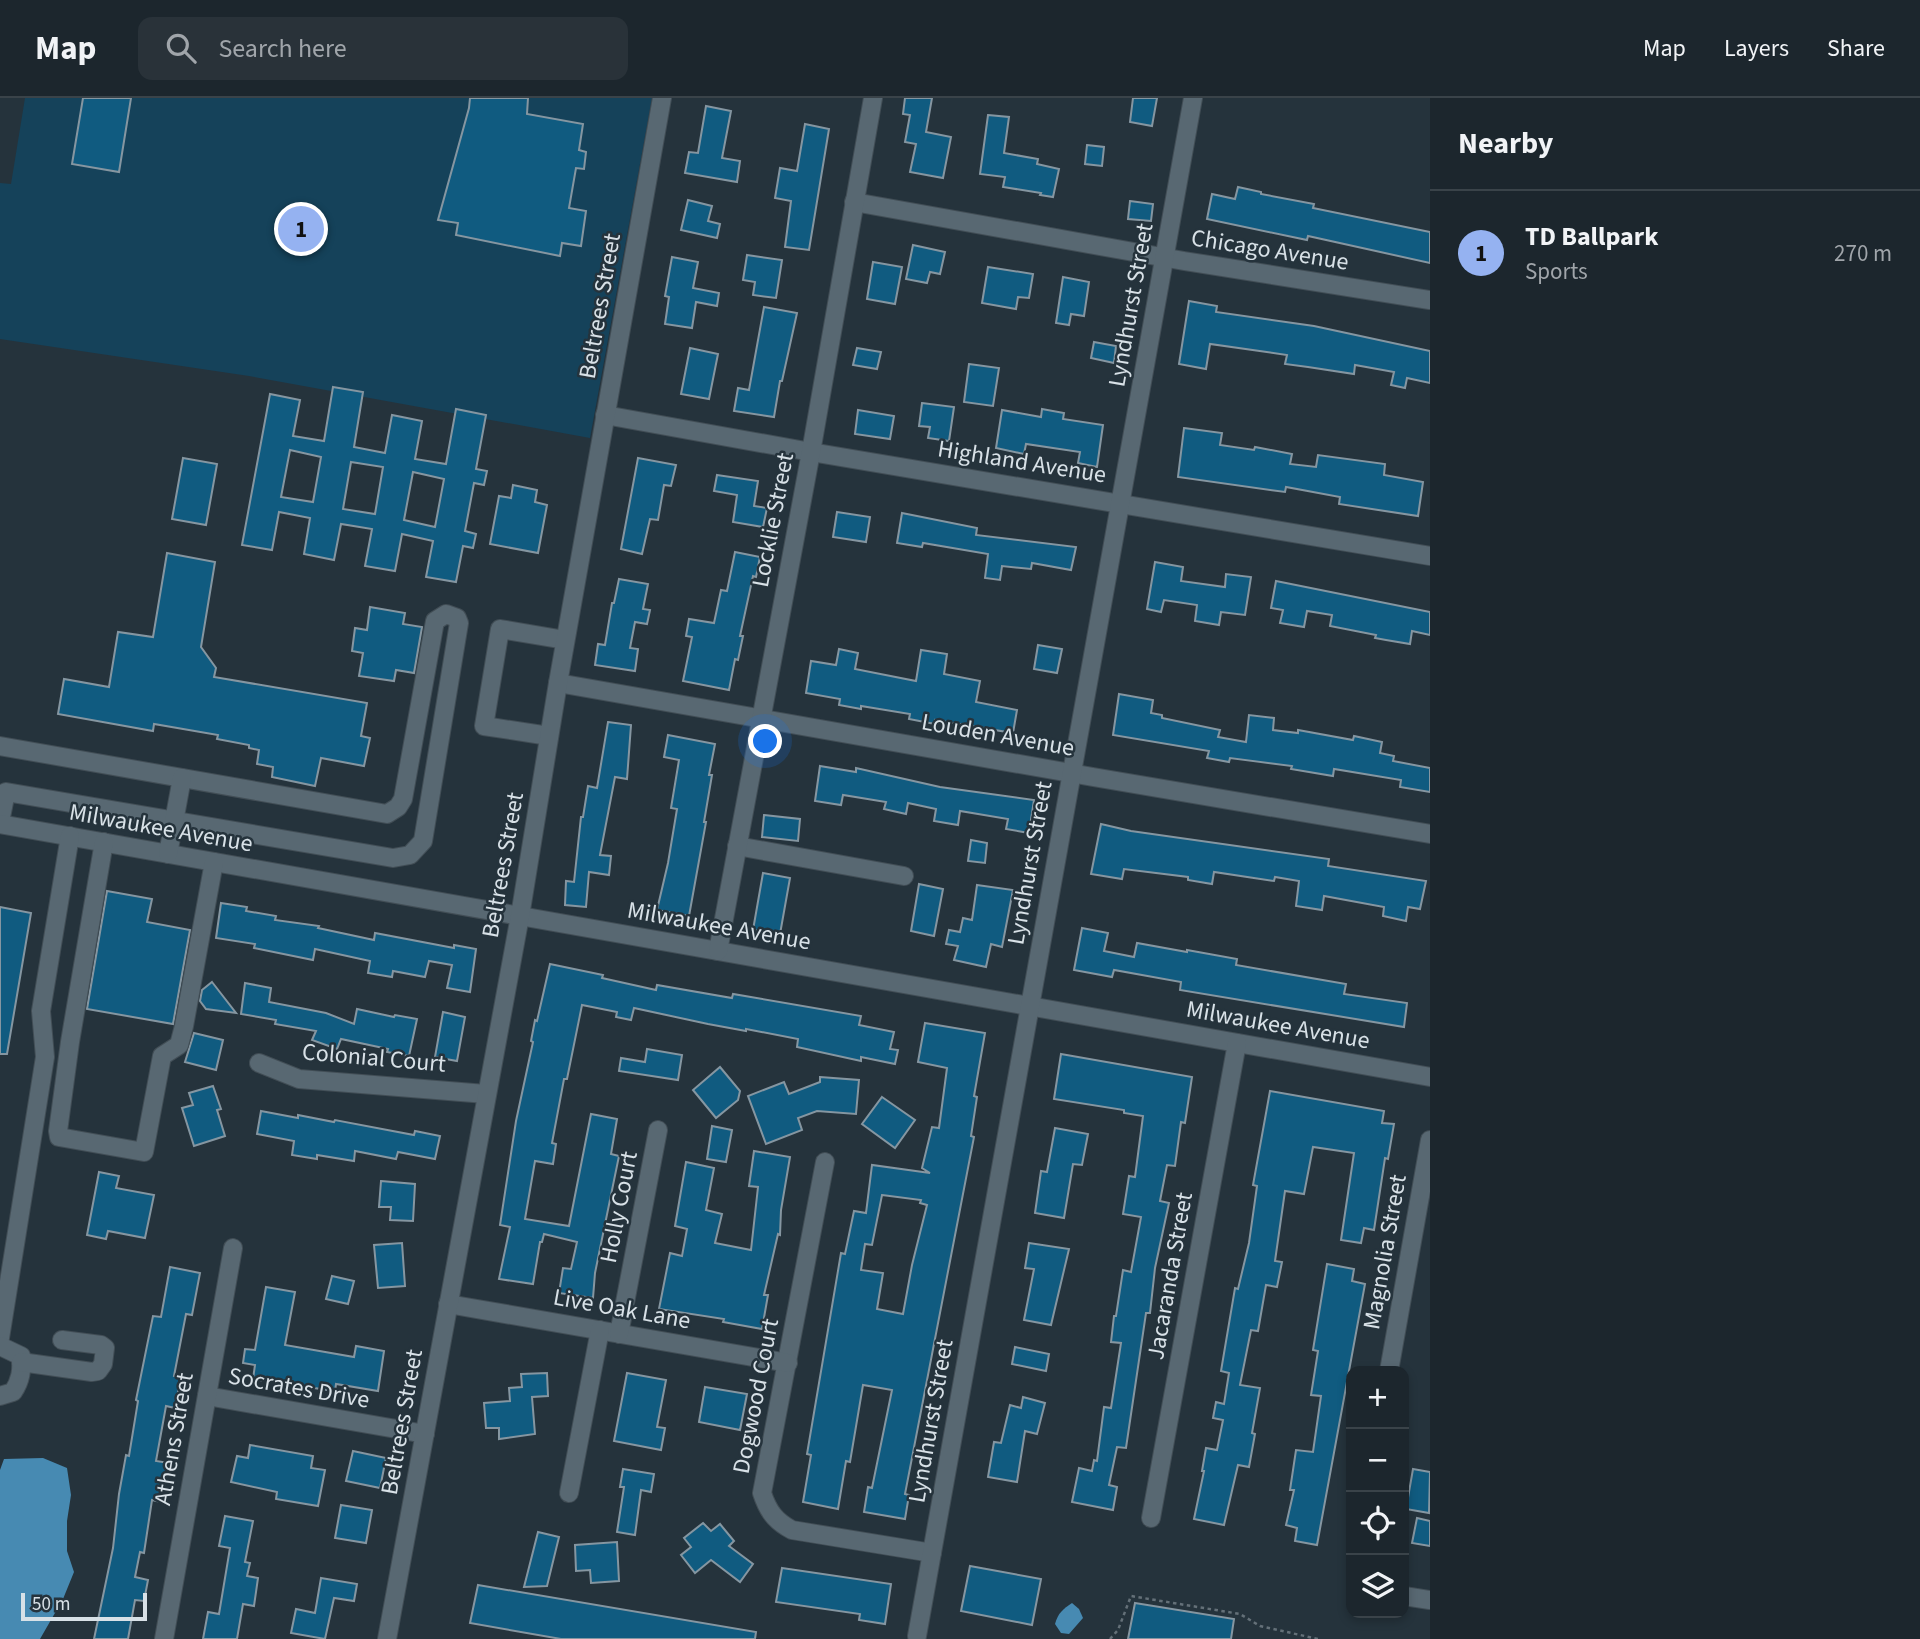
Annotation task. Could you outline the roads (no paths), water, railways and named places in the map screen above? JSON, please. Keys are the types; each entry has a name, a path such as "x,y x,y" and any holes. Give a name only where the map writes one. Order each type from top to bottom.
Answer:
{"street":[{"name":"Beltrees Street","path":"387,1639 520,916 565,640 662,98"},
{"name":"Locklie Street","path":"718,951 811,452 873,98"},
{"name":"Lyndhurst Street","path":"917,1636 1194,98"},
{"name":"Chicago Avenue","path":"854,202 1164,257 1430,300"},
{"name":"Highland Avenue","path":"605,415 1430,556"},
{"path":"0,746 387,814 398,807 403,799 435,621 446,614 457,618 460,628 423,841 410,855 393,858 6,792 0,823"},
{"path":"549,736 484,726 500,629 565,640"},
{"name":"Louden Avenue","path":"558,682 1071,774 1430,834"},
{"path":"168,854 182,778"},
{"name":"Milwaukee Avenue","path":"0,823 1430,1077"},
{"path":"0,1338 45,1057 41,1011 71,836"},
{"path":"104,842 70,1042 59,1137 144,1152 162,1056 179,1045 184,1026 214,862"},
{"path":"737,846 904,876"},
{"name":"Jacaranda Street","path":"1152,1518 1237,1043"},
{"name":"Colonial Court","path":"258,1063 299,1079 486,1094"},
{"name":"Holly Court","path":"619,1334 658,1130"},
{"name":"Magnolia Street","path":"1390,1366 1430,1140"},
{"name":"Dogwood Court","path":"825,1162 762,1493 766,1507 777,1522 792,1530 932,1553"},
{"name":"Athens Street","path":"164,1639 233,1248"},
{"name":"Live Oak Lane","path":"448,1304 788,1363"},
{"path":"569,1493 600,1330"},
{"path":"21,1362 98,1371 103,1364 104,1348 101,1345 62,1340"},
{"path":"0,1346 21,1356 19,1382 13,1392 0,1396"},
{"name":"Socrates Drive","path":"207,1396 425,1434"},
{"path":"1409,1597 1430,1600"}],"place":[{"name":"TD Ballpark","path":"301,229"}]}
